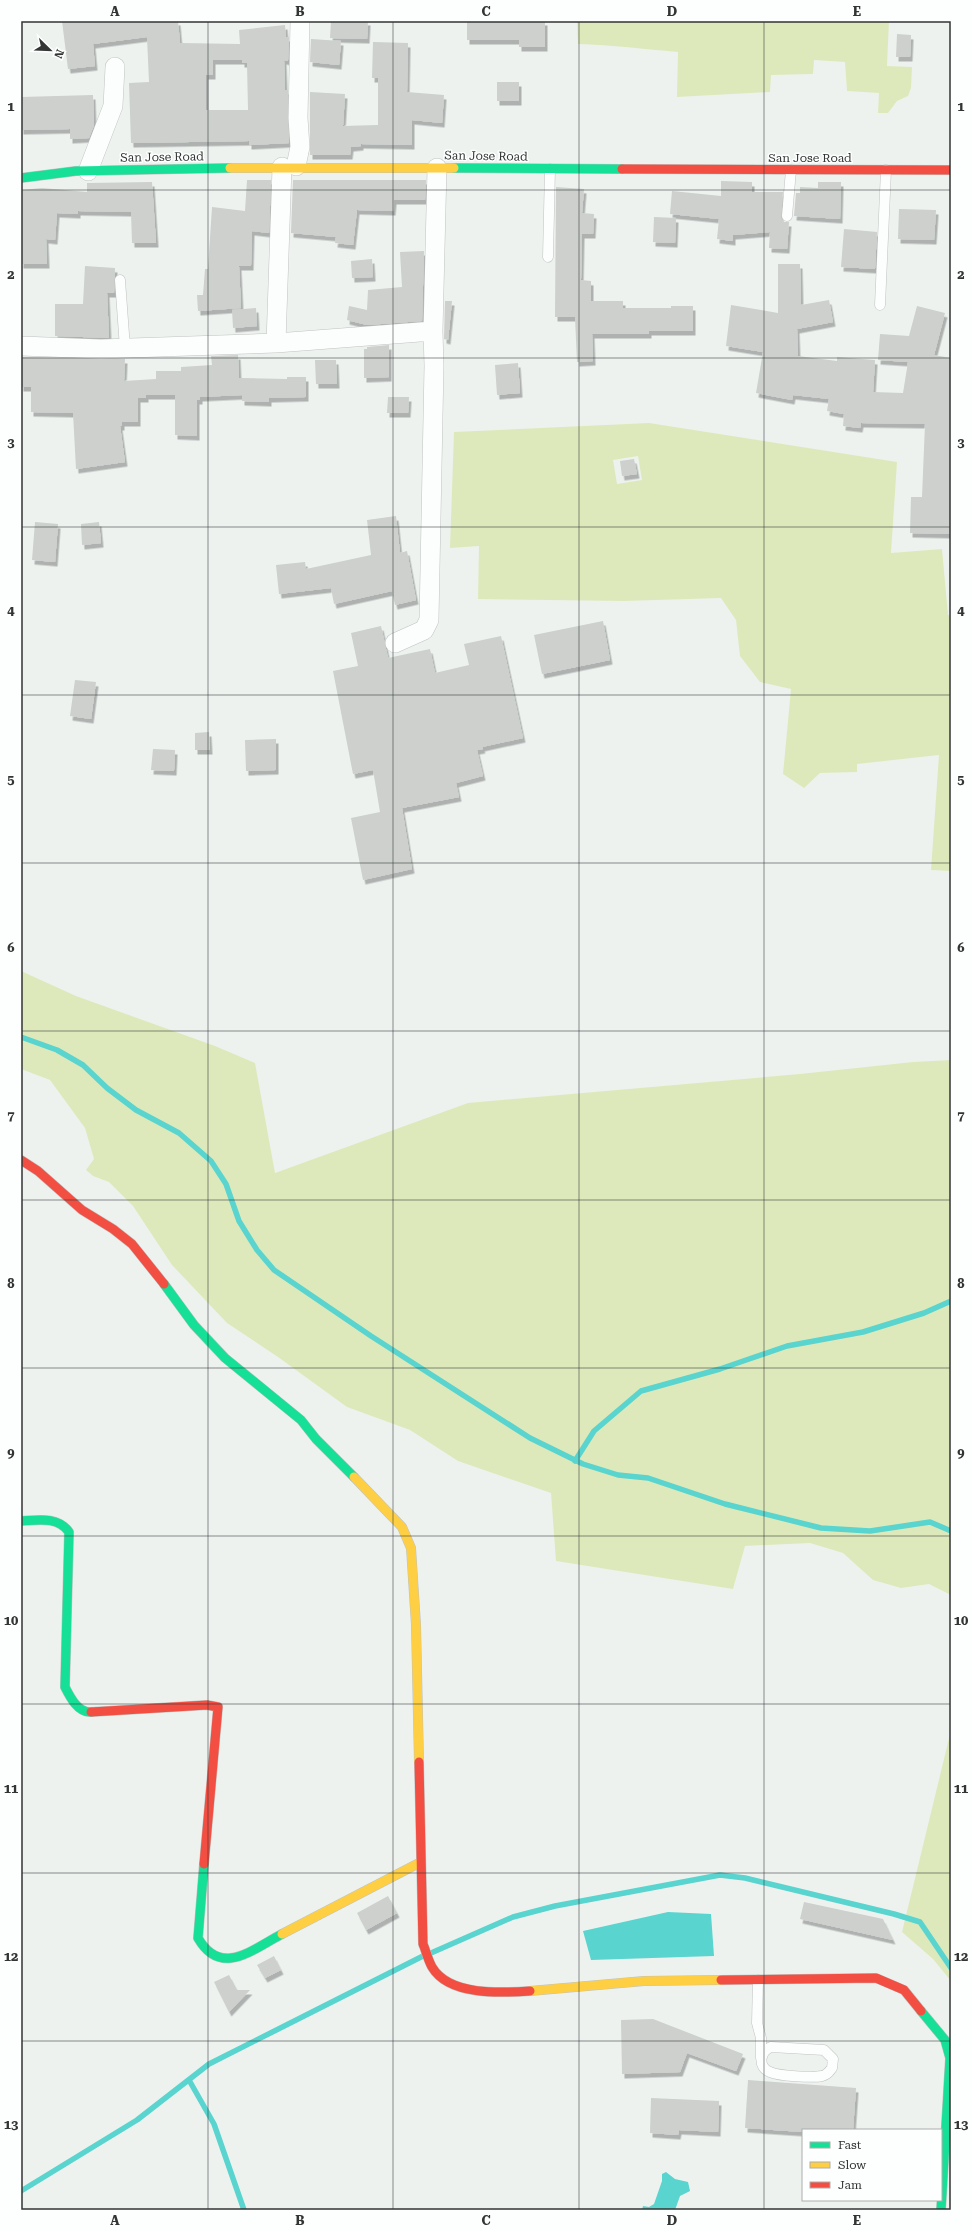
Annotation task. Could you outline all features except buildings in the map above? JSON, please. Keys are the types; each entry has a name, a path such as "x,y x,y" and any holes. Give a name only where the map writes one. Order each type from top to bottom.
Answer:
{"street":[{"path":"276,343 289,166 300,147 298,118 300,21"},
{"path":"88,171 113,106 115,67"},
{"name":"San Jose Road","path":"21,178 88,171 289,166 550,169 951,170"},
{"path":"395,643 424,630 429,620 436,168"},
{"path":"21,346 125,348 276,343 433,331"},
{"path":"21,1160 38,1171 82,1210 113,1229 132,1244 146,1258 194,1325 225,1358 301,1420 316,1439 384,1506 402,1528 411,1548 416,1625 423,1944 433,1968 449,1982 473,1991 517,1992 644,1981 876,1978 889,1982 904,1990 946,2040 950,2058 942,2193"},
{"path":"21,1521 58,1520 66,1525 69,1532 65,1687 73,1702 87,1712 207,1705 218,1707 198,1938 204,1949 212,1957 224,1960 235,1958 421,1862"}],"lane":[{"path":"548,257 550,169"},
{"path":"787,216 791,170"},
{"path":"880,305 886,170"},
{"path":"120,280 125,348"},
{"path":"758,1980 757,2023 761,2038 761,2059 764,2068 771,2073 820,2076 832,2068 833,2059 824,2050 776,2047 767,2048 761,2059"},
{"path":"761,2038 776,2047"}],"green space":[{"path":"577,21 889,21 887,66 912,67 911,88 908,96 897,101 888,113 878,113 879,93 847,91 845,62 814,60 813,74 771,75 770,92 677,97 678,52 578,44"},
{"path":"649,423 897,462 891,553 942,549 948,615 951,616 951,871 931,870 939,755 857,764 857,772 820,773 804,788 783,774 791,689 760,682 740,656 736,620 721,598 624,601 478,599 479,546 450,548 454,432","holes":["638,456 642,480 617,484 613,460"]},
{"path":"21,971 76,996 215,1046 255,1063 275,1173 468,1103 800,1074 913,1062 951,1060 951,1598 949,1594 929,1584 901,1588 873,1580 843,1553 810,1543 745,1546 733,1589 556,1561 551,1493 458,1461 410,1430 347,1407 278,1357 227,1323 172,1265 133,1206 109,1182 93,1176 86,1170 94,1159 85,1128 50,1080 21,1069"},
{"path":"951,1730 951,1981 933,1959 902,1932"}],"water":[{"path":"668,1912 711,1914 714,1956 591,1960 583,1931"},
{"path":"666,2172 675,2179 688,2182 690,2191 680,2196 675,2210 642,2210 643,2206 649,2207 654,2204 662,2181 662,2174"}],"waterway":[{"path":"21,1037 57,1050 83,1065 107,1088 136,1110 179,1133 211,1161 226,1184 239,1221 257,1250 274,1270 371,1336 530,1438 583,1464 618,1475 648,1478 725,1504 821,1528 870,1531 930,1522 951,1531"},
{"path":"575,1461 594,1431 641,1391 720,1369 787,1346 863,1332 924,1313 951,1301"},
{"path":"431,1953 513,1917 555,1906 720,1875 745,1878 894,1914 920,1922 951,1968"},
{"path":"21,2191 137,2120 209,2064 423,1956"},
{"path":"189,2080 214,2124 244,2210"}],"traffic: fast":[{"path":"21,178 76,171 230,168"},
{"path":"454,168 622,169"},
{"path":"164,1284 194,1325 225,1358 301,1420 316,1439 354,1477"},
{"path":"21,1521 53,1521 59,1523 69,1532 65,1687 72,1700 78,1707 86,1712 91,1712"},
{"path":"204,1864 198,1938 207,1950 217,1956 227,1958 238,1957 282,1934"},
{"path":"921,2011 945,2040 950,2058 942,2193"},
{"path":"941,2210 942,2201"}],"traffic: slow":[{"path":"230,168 454,168"},
{"path":"354,1477 402,1527 411,1548 416,1625 419,1762"},
{"path":"282,1934 421,1862"},
{"path":"530,1991 644,1981 721,1980"}],"traffic: jam":[{"path":"622,169 951,170"},
{"path":"21,1160 38,1171 82,1210 113,1229 132,1244 164,1284"},
{"path":"91,1712 207,1705 218,1707 204,1864"},
{"path":"419,1762 423,1944 432,1967 440,1976 450,1983 463,1988 491,1992 530,1991"},
{"path":"721,1980 876,1978 904,1990 921,2011"}]}
